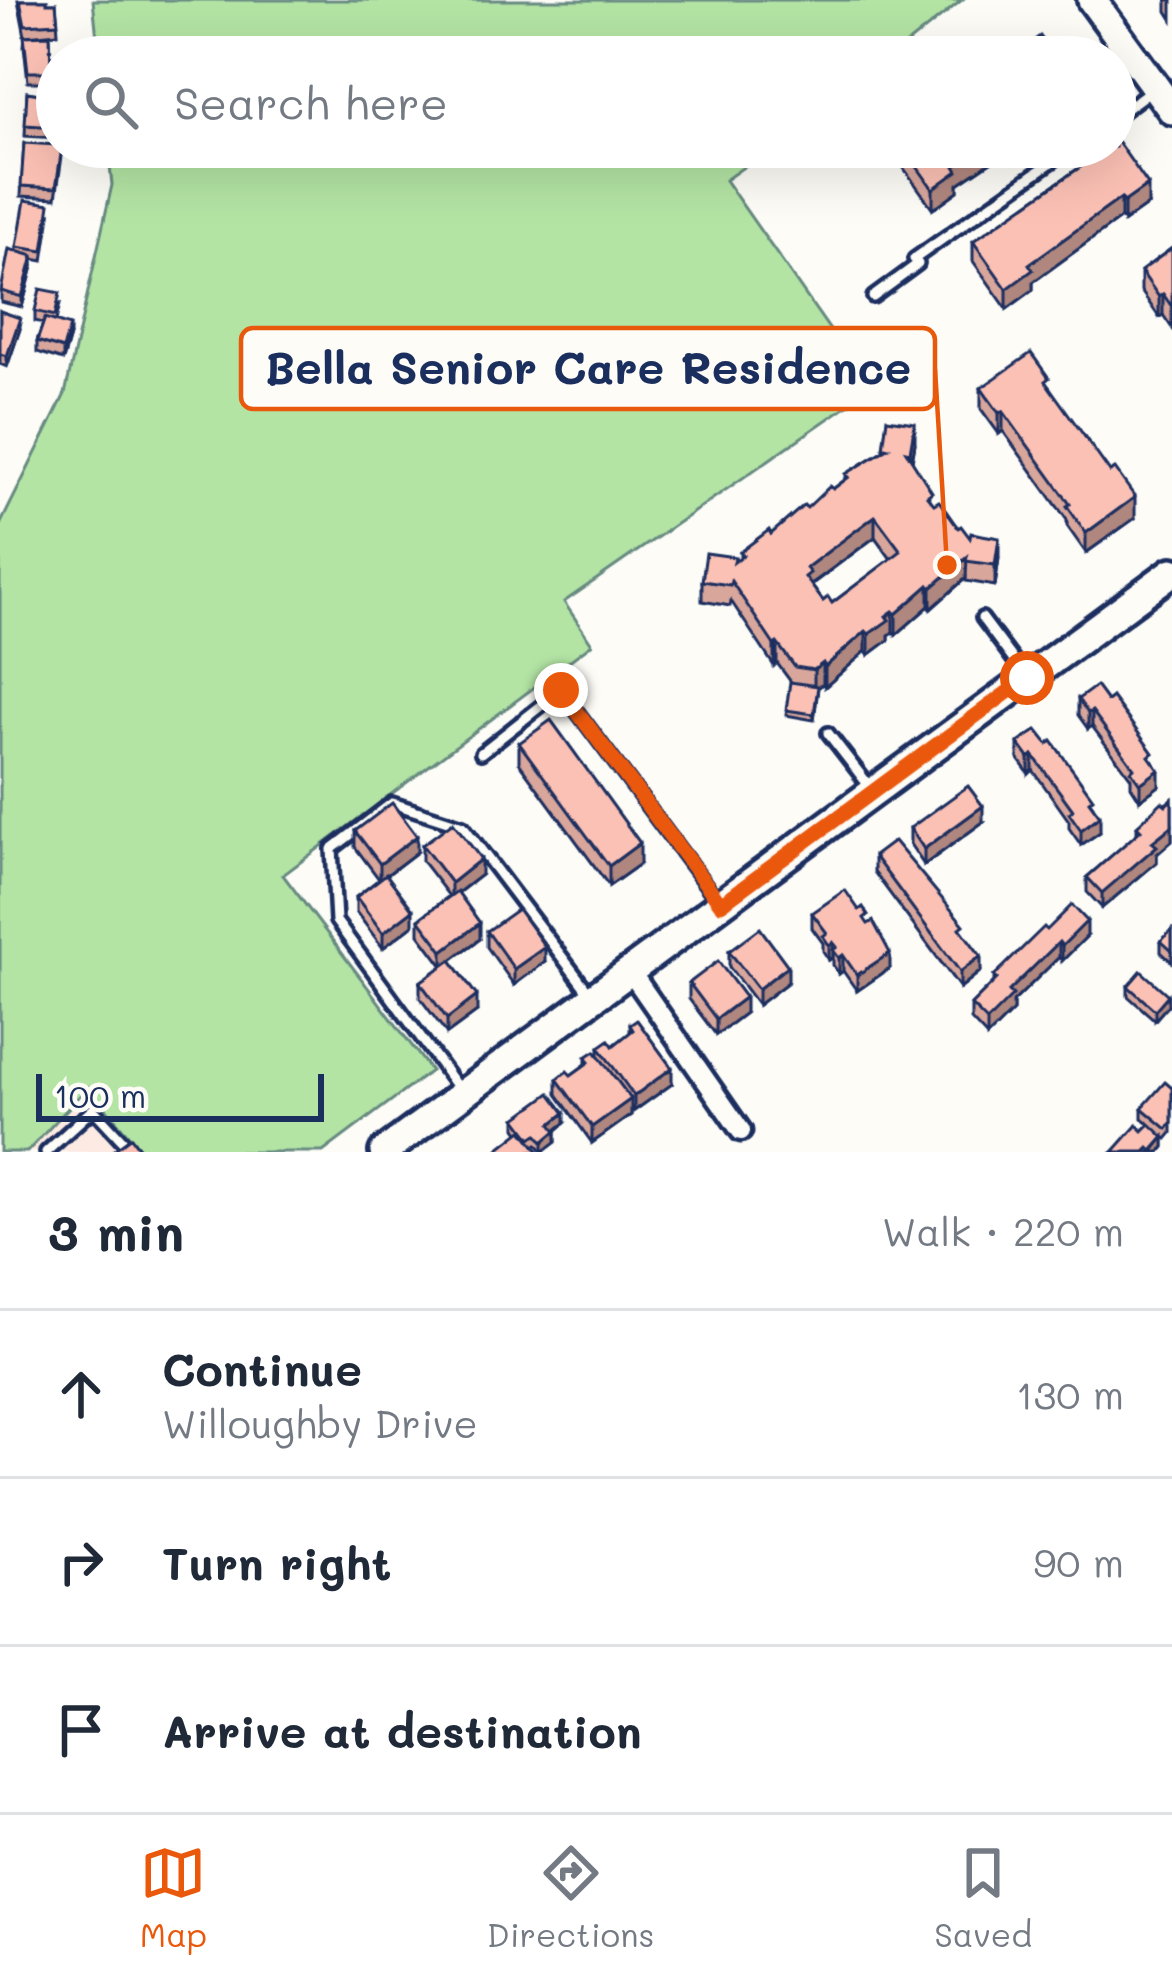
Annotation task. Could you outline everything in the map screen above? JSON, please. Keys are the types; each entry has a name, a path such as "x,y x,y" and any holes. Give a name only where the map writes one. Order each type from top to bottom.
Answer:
{"street":[{"path":"1096,2 1120,36"},
{"path":"1136,59 1164,99"},
{"path":"384,1152 1172,572"},
{"path":"630,971 741,1130"}],"lane":[{"path":"873,297 1044,168"},
{"path":"982,618 1027,678"},
{"path":"481,753 561,690 721,904"},
{"path":"828,733 874,792"},
{"path":"462,1094 336,921 332,849 392,803 464,826 593,998"},
{"path":"46,1152 93,1109 133,1152"}],"shaded area":[{"path":"88,1087 143,1152 27,1152"}],"green space":[{"path":"93,0 962,0 917,36 97,36"},
{"path":"110,168 742,168 725,180 871,389 564,602 592,644 283,875 431,1071 323,1152 143,1152 88,1087 27,1152 0,1152 0,525 65,394 112,185"}],"building":[{"path":"20,0 56,3 58,23 25,25"},
{"path":"50,35 36,36 36,72 28,72 24,36"},
{"path":"27,92 36,94 36,126 25,125"},
{"path":"24,143 36,144 36,168 59,168 56,188 21,186"},
{"path":"918,168 956,168 958,171 933,189"},
{"path":"1079,168 1136,168 1148,185 1124,202 1121,198 1029,264 1033,270 1007,289 973,241"},
{"path":"25,200 50,204 43,251 17,247"},
{"path":"1172,248 1172,307 1141,271"},
{"path":"9,249 33,256 22,297 1,291"},
{"path":"40,289 60,293 55,316 35,311"},
{"path":"0,311 20,318 7,356 0,354"},
{"path":"45,318 70,326 63,349 37,341"},
{"path":"1031,353 1049,378 1045,381 1110,472 1115,469 1135,497 1086,533 1003,411 999,413 981,388"},
{"path":"887,419 915,423 910,452 906,451 932,492 927,496 934,504 939,501 970,538 971,533 999,538 995,565 966,561 967,557 825,667 823,663 814,670 795,667 774,645 731,581 730,585 702,581 706,553 735,557 734,562 769,530 771,534 830,486 833,489 849,477 846,474 888,448 883,448","holes":["875,516 901,551 832,603 828,597 823,601 805,577 810,573 806,568"]},
{"path":"790,682 818,686 814,714 786,710"},
{"path":"1096,686 1107,701 1112,697 1153,753 1149,756 1159,770 1140,784 1131,771 1134,768 1078,699"},
{"path":"551,720 640,843 609,866 519,743"},
{"path":"1037,730 1048,744 1052,741 1093,798 1089,801 1100,816 1081,830 1069,813 1073,810 1033,755 1029,758 1018,743"},
{"path":"968,786 983,806 924,849 910,828"},
{"path":"1172,799 1172,826 1152,842 1157,846 1102,893 1087,877 1141,830 1137,826 1162,802 1166,805"},
{"path":"392,803 417,836 380,864 355,831"},
{"path":"453,822 481,859 451,883 422,845"},
{"path":"894,841 964,925 960,928 981,956 960,972 874,856"},
{"path":"386,874 413,910 383,933 356,897"},
{"path":"845,890 859,910 863,907 868,924 873,921 890,953 857,975 843,955 839,958 833,950 837,947 833,942 829,945 823,936 827,933 812,913"},
{"path":"457,891 480,923 443,951 419,919"},
{"path":"1072,905 1087,921 1009,991 1013,995 987,1021 971,1005 997,979 994,976"},
{"path":"518,909 545,947 514,969 487,931"},
{"path":"760,928 788,966 758,989 729,951"},
{"path":"1172,930 1172,951 1161,941"},
{"path":"451,960 477,996 447,1019 420,982"},
{"path":"718,961 745,997 716,1019 689,983"},
{"path":"1141,971 1168,995 1155,1010 1128,986"},
{"path":"637,1020 672,1068 634,1096 599,1047 609,1040 613,1046 633,1030 630,1025"},
{"path":"595,1051 631,1099 592,1127 557,1079 589,1062 586,1057"},
{"path":"1165,1082 1172,1088 1172,1123 1167,1129 1142,1108"},
{"path":"550,1093 565,1113 551,1124 556,1131 543,1142 537,1134 531,1138 516,1118"},
{"path":"1150,1124 1164,1137 1152,1151 1113,1152 1137,1125 1143,1131"},
{"path":"522,1130 539,1152 494,1152"},
{"path":"131,1137 142,1152 111,1152"}],"place":[{"name":"Bella Senior Care Residence","path":"947,565"}],"route":[{"path":"561,690 721,904 1027,678"}]}
